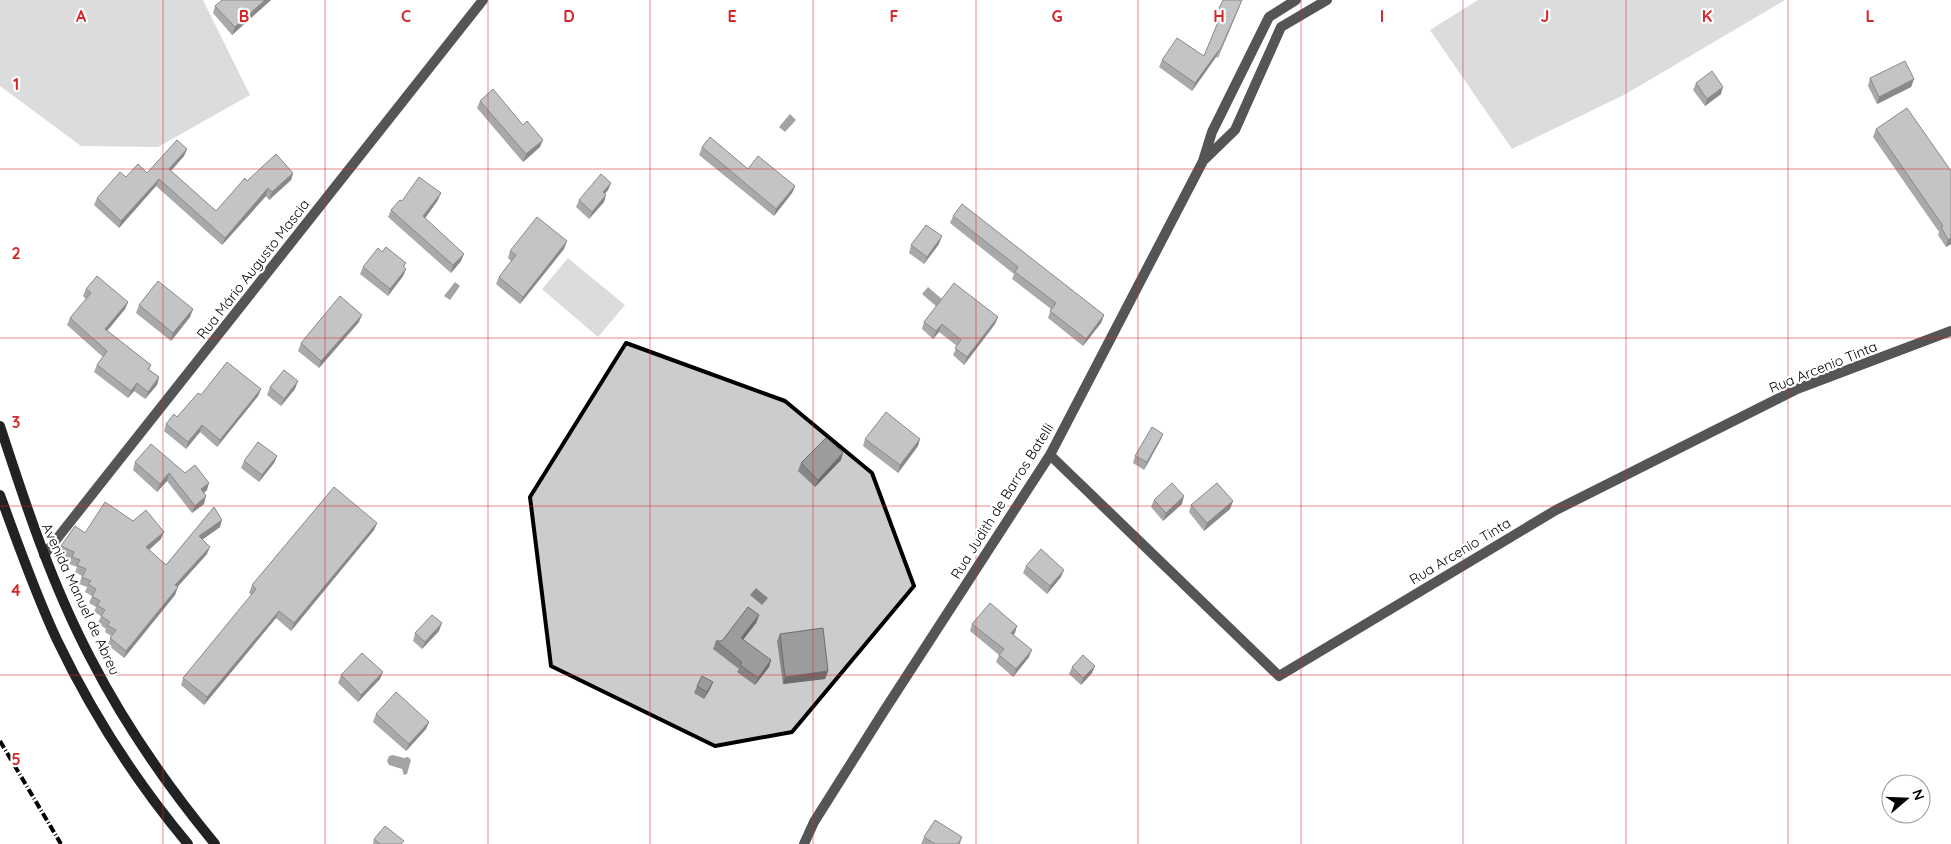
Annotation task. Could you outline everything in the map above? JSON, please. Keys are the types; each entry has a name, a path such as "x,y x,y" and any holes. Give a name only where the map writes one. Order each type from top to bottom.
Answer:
{"main road":[{"name":"Avenida Manuel de Abreu","path":"0,426 44,555 91,659 132,730 176,796 215,844"},
{"path":"0,495 58,640 95,710 156,805 188,844"}],"street":[{"name":"Rua Mário Augusto Mascia","path":"44,555 483,0"},
{"name":"Rua Judith de Barros Batelli","path":"804,844 814,822 884,710 1050,455 1203,161 1212,132 1269,17 1296,0"},
{"name":"Rua Judith de Barros Batelli","path":"1203,161 1235,130 1281,27 1326,0"},
{"name":"Rua Arcenio Tinta","path":"1050,455 1279,676 1556,510 1797,389 1951,331"}],"highlighted area":[{"path":"626,343 785,401 872,473 914,586 792,732 715,746 551,666 530,497"}],"shaded area":[{"path":"0,0 203,0 250,95 158,147 81,146 0,86"},
{"path":"1478,0 1785,0 1624,95 1512,149 1430,30"},
{"path":"790,114 796,120 785,132 779,127"},
{"path":"568,258 625,305 598,337 542,289"},
{"path":"455,282 460,286 450,300 444,296"},
{"path":"928,287 943,300 937,307 922,294"},
{"path":"756,588 768,598 762,605 750,595"},
{"path":"393,755 404,758 408,757 411,760 407,774 404,775 402,769 389,765 387,761 389,756"}],"building":[{"path":"222,0 265,0 235,27 215,6"},
{"path":"1223,0 1242,0 1220,50 1195,83 1162,60 1177,38 1204,56 1223,10 1219,8"},
{"path":"1905,61 1914,79 1879,97 1870,78"},
{"path":"1712,71 1723,87 1707,99 1696,83"},
{"path":"493,89 523,125 527,121 543,140 526,154 480,101"},
{"path":"1907,108 1951,171 1951,238 1948,240 1941,227 1943,226 1876,129"},
{"path":"710,137 748,169 758,156 795,186 776,209 702,147"},
{"path":"177,140 187,149 169,169 216,211 245,178 247,181 276,154 293,173 272,192 268,188 225,238 159,179 121,221 97,198 120,172 126,177 138,164 147,173"},
{"path":"601,174 611,183 603,192 606,195 592,212 579,200"},
{"path":"419,177 441,193 423,216 464,254 453,265 391,210 400,200 402,201"},
{"path":"962,204 1104,315 1086,339 1050,311 1056,303 1015,272 1018,267 953,216"},
{"path":"537,217 567,241 523,297 499,277 516,255 510,251"},
{"path":"926,225 942,236 927,257 911,245"},
{"path":"386,247 406,263 403,266 406,269 390,289 363,267 378,248 382,252"},
{"path":"97,276 128,302 105,329 151,365 148,369 159,377 148,392 137,383 131,391 97,365 107,351 70,318 91,293 86,289"},
{"path":"158,281 193,309 173,333 139,305"},
{"path":"954,283 998,317 967,357 955,348 961,340 942,324 936,331 924,322"},
{"path":"340,296 362,315 321,361 301,343"},
{"path":"227,362 261,389 220,440 202,425 188,442 166,424 174,414 177,417 198,393 201,395"},
{"path":"284,370 298,381 284,399 270,387"},
{"path":"886,412 920,439 900,465 865,439"},
{"path":"1152,427 1163,434 1147,462 1135,456"},
{"path":"827,437 843,453 818,480 801,463"},
{"path":"258,442 277,456 262,475 244,461"},
{"path":"151,444 185,473 195,465 209,483 201,489 206,496 195,506 169,473 160,484 135,462"},
{"path":"1172,483 1184,496 1166,513 1154,500"},
{"path":"1217,483 1233,501 1207,523 1191,505"},
{"path":"334,487 377,523 294,623 279,611 207,697 183,678 256,589 252,585"},
{"path":"105,502 133,521 146,510 164,532 146,547 166,565 214,507 222,520 199,536 210,547 175,585 178,587 126,651 110,638 116,630 107,625 110,622 101,616 105,610 97,605 100,601 92,596 96,589 88,584 91,581 82,577 86,569 77,565 80,560 72,557 74,552 61,546 75,526 85,533"},
{"path":"1041,549 1064,570 1050,586 1026,566"},
{"path":"990,603 1017,626 1011,633 1032,650 1016,669 999,655 1004,649 972,624"},
{"path":"748,607 759,615 741,638 771,660 758,678 740,665 742,662 716,641 722,641"},
{"path":"432,615 442,623 425,642 415,633"},
{"path":"823,628 828,671 785,677 780,634"},
{"path":"362,653 383,672 361,695 341,675"},
{"path":"1083,655 1095,666 1083,678 1072,667"},
{"path":"702,676 713,682 707,692 697,686"},
{"path":"396,692 429,722 409,744 376,714"},
{"path":"935,820 962,837 958,844 935,844 924,837"},
{"path":"385,826 404,841 401,844 380,844 374,839"}],"railway":[{"path":"0,741 61,844"}]}
